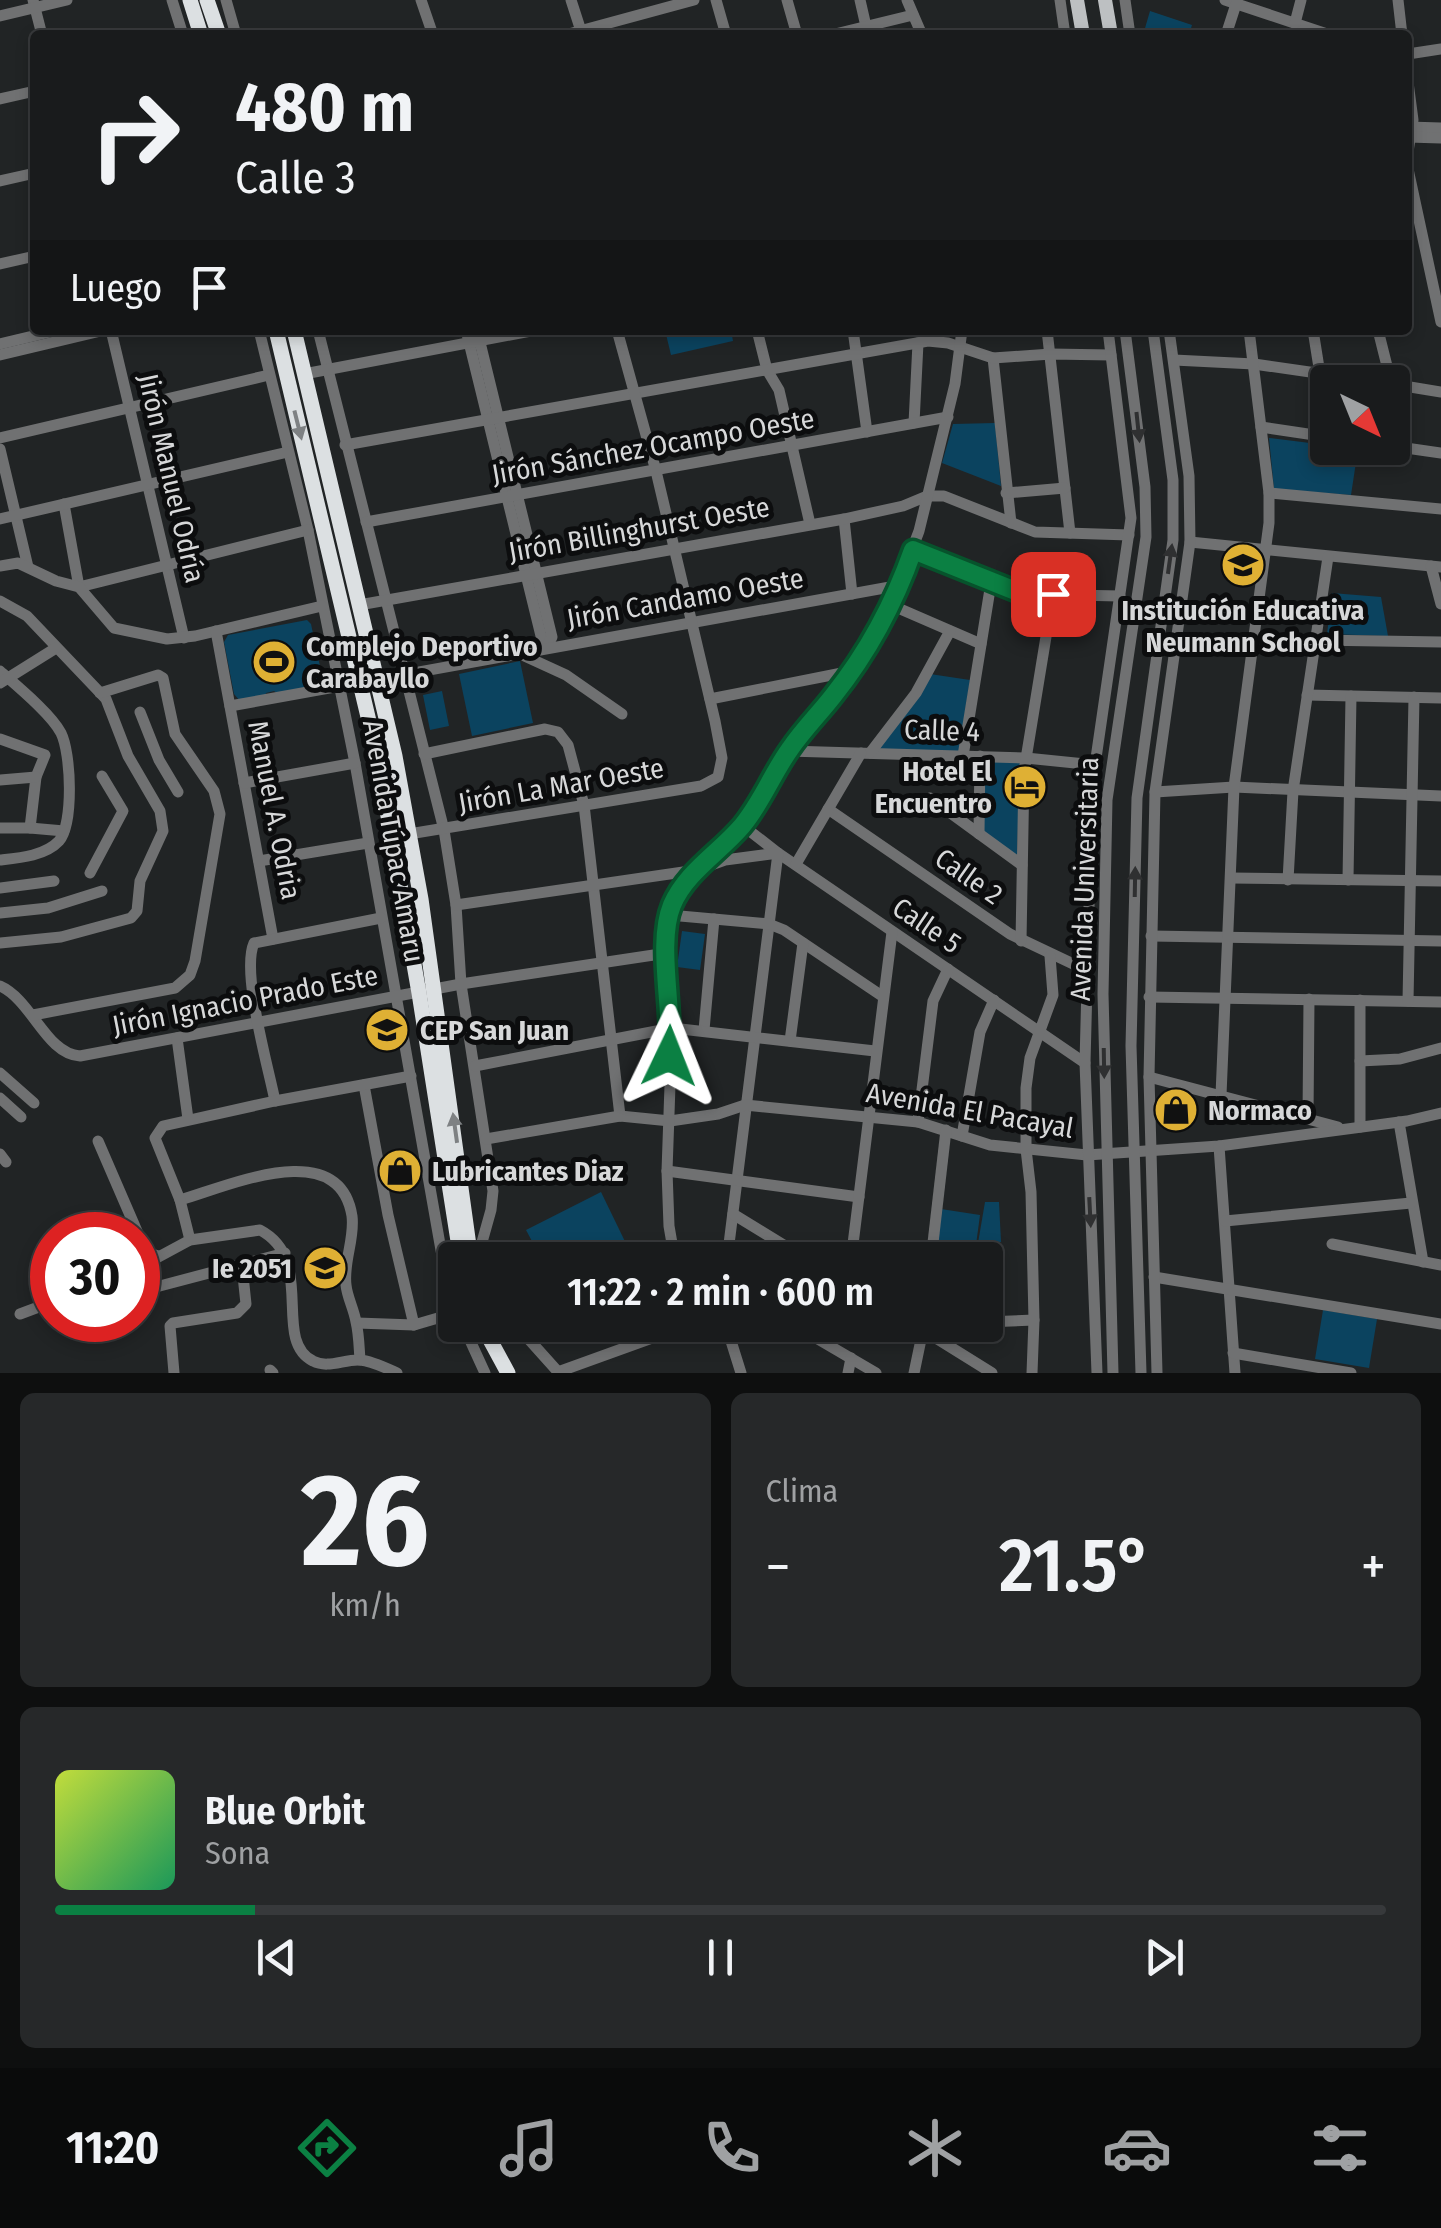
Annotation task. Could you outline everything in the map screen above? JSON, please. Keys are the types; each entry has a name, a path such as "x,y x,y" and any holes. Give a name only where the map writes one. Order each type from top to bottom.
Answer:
{"highway":[{"path":"190,0 199,30"},
{"path":"207,0 216,30"},
{"name":"Avenida Túpac Amaru","path":"277,335 409,834 458,1242"},
{"name":"Avenida Túpac Amaru","path":"295,335 359,604 378,759 427,992 471,1242"},
{"path":"491,1342 508,1373"}],"main road":[{"path":"1077,0 1082,30"},
{"path":"1105,0 1110,30"}],"street":[{"path":"0,16 34,4 67,0"},
{"path":"172,0 181,30"},
{"path":"226,0 235,30"},
{"path":"422,0 431,30"},
{"path":"571,0 581,30"},
{"path":"592,30 694,0"},
{"path":"716,0 725,30"},
{"path":"787,0 796,30"},
{"path":"860,0 867,30"},
{"path":"907,0 920,30"},
{"path":"1060,0 1065,30"},
{"path":"1125,0 1129,30"},
{"path":"1295,24 1301,0"},
{"path":"1398,0 1401,30"},
{"path":"1227,30 1233,1 1314,30"},
{"path":"34,4 41,30"},
{"path":"870,30 913,15"},
{"path":"1412,53 1441,49"},
{"path":"0,100 30,92"},
{"path":"1412,133 1441,128"},
{"path":"1412,133 1441,138"},
{"path":"0,181 30,174"},
{"path":"1412,185 1436,281 1441,322"},
{"path":"0,264 30,257"},
{"path":"0,344 37,335"},
{"path":"0,355 86,335"},
{"name":"Jirón Manuel Odría","path":"109,335 184,638"},
{"name":"Avenida Túpac Amaru","path":"260,335 308,530 355,763 440,1242"},
{"path":"319,335 444,830 493,1202 480,1242"},
{"path":"618,335 656,471 710,699 852,671"},
{"path":"758,335 767,370 779,390 810,524"},
{"path":"854,335 867,432"},
{"path":"672,1242 668,1171 672,1028 665,933 669,915 682,887 720,851 769,788 788,751 852,671 892,606 913,550 948,417 962,335"},
{"path":"1049,335 1070,533"},
{"name":"Avenida Universitaria","path":"1089,893 1095,765 1129,535 1130,501 1109,335"},
{"name":"Avenida Universitaria","path":"1113,1373 1103,994 1107,824 1119,712 1146,537 1145,488 1127,335"},
{"name":"Avenida Universitaria","path":"1141,1373 1131,1046 1136,798 1173,540 1173,480 1154,335"},
{"path":"1157,1373 1149,1077 1155,792 1190,542 1189,476 1170,335"},
{"path":"1220,1096 1234,787 1266,551 1269,493 1250,335"},
{"path":"1314,335 1319,365"},
{"path":"1379,335 1387,365"},
{"path":"304,374 473,336 531,575 552,640 542,649"},
{"path":"345,445 856,354 924,338 994,358 1051,354 1111,356"},
{"path":"914,424 924,338"},
{"path":"994,358 1011,523"},
{"path":"1174,360 1254,364 1310,372"},
{"path":"0,438 269,376"},
{"path":"1410,387 1441,392"},
{"name":"Jirón Sánchez Ocampo Oeste","path":"366,522 948,417"},
{"path":"1261,427 1310,434"},
{"path":"1410,449 1441,453"},
{"path":"0,450 28,567"},
{"path":"0,518 288,452"},
{"path":"1006,493 1065,488"},
{"path":"1269,493 1441,509"},
{"path":"927,496 944,496 1035,532 1129,535"},
{"name":"Jirón Billinghurst Oeste","path":"359,604 844,519 903,506 927,496"},
{"path":"64,504 79,587 114,628 168,639 184,638 322,606"},
{"path":"844,519 852,594"},
{"path":"0,566 18,563 79,587 308,530"},
{"path":"1190,542 1436,566 1441,604"},
{"path":"913,550 1023,594 1120,596"},
{"path":"1288,880 1293,790 1328,556"},
{"path":"963,756 991,583"},
{"name":"Jirón Candamo Oeste","path":"230,706 369,684 518,653 901,585"},
{"path":"1021,941 1026,758 1053,594"},
{"path":"0,601 27,616 110,705 128,756 155,800 163,823 140,881 135,915 61,937 0,943"},
{"path":"892,606 982,644"},
{"path":"1116,628 1119,712"},
{"path":"796,864 865,753 916,693 950,631"},
{"name":"Manuel A. Odria","path":"216,632 273,938"},
{"path":"1316,640 1441,642"},
{"path":"0,860 36,854 56,844 64,832 69,791 62,734 2,677 56,648"},
{"path":"518,653 566,676 622,714"},
{"path":"0,986 18,997 32,1015 160,993 174,988 192,970 220,814 214,792 176,734 165,680 160,676 100,693"},
{"path":"1153,681 1158,750"},
{"path":"1308,695 1441,698"},
{"path":"1348,880 1352,696"},
{"path":"1408,1001 1414,697"},
{"name":"Jirón La Mar Oeste","path":"409,834 702,786 718,777 722,758 710,699"},
{"path":"140,712 159,760 178,792"},
{"path":"424,754 546,729 558,732 568,745 584,805 620,1116"},
{"path":"0,739 66,764"},
{"name":"Calle 4","path":"788,751 1026,758 1095,765"},
{"path":"30,828 36,778 45,755"},
{"path":"979,834 980,756"},
{"path":"244,783 355,763"},
{"path":"90,872 123,811 102,776"},
{"path":"0,780 36,778"},
{"path":"1155,792 1234,787 1441,796"},
{"path":"930,798 1022,865"},
{"name":"Calle 2","path":"828,808 1021,941 1088,971"},
{"path":"1096,1373 1085,1063 1089,893 1107,824"},
{"name":"Calle 5","path":"742,825 1085,1063"},
{"path":"0,828 64,832"},
{"path":"259,862 368,843"},
{"path":"456,905 696,870 725,860 778,853 729,1242"},
{"path":"1231,878 1441,882"},
{"path":"0,888 54,881"},
{"path":"0,912 48,908 102,891"},
{"path":"1134,981 1152,911"},
{"path":"669,915 769,924 882,996"},
{"path":"275,1101 258,1023 249,954 254,943 381,918"},
{"path":"704,1030 714,919"},
{"path":"853,1242 892,932"},
{"path":"1151,936 1441,941"},
{"path":"790,1040 803,943"},
{"name":"Jirón Ignacio Prado Este","path":"32,1015 64,1052 80,1056 462,984 667,952"},
{"path":"1032,1373 1031,1192 1026,1148 1028,1072 1053,995 1050,956"},
{"path":"918,1122 933,1001 948,970"},
{"path":"1149,997 1441,1002"},
{"path":"1308,999 1308,1118"},
{"path":"962,1136 980,1032 994,1000"},
{"path":"1360,1000 1360,1127"},
{"path":"476,1066 672,1028 875,1050"},
{"path":"177,1038 188,1118"},
{"path":"1360,1062 1400,1059 1441,1048"},
{"path":"0,1074 34,1103"},
{"path":"190,1240 180,1200 155,1138 163,1126 411,1076"},
{"path":"1149,1077 1342,1128"},
{"path":"364,1085 388,1215 414,1325"},
{"path":"0,1098 21,1117"},
{"name":"Avenida El Pacayal","path":"486,1139 620,1116 670,1122 718,1114 744,1104 918,1122 990,1145 1106,1155 1219,1146 1399,1122 1441,1112"},
{"path":"1399,1122 1423,1262"},
{"path":"933,1242 946,1130"},
{"path":"98,1141 129,1212"},
{"path":"1219,1146 1234,1373"},
{"path":"668,1171 859,1198"},
{"path":"180,1200 261,1174 306,1173 335,1183 352,1214 345,1282 357,1324 360,1360"},
{"path":"1225,1221 1411,1203"},
{"path":"733,1214 779,1242"},
{"path":"160,1255 190,1240 260,1230 285,1253 295,1302 292,1324 303,1353 314,1362 360,1360 397,1373"},
{"path":"1332,1244 1441,1265"},
{"path":"160,1285 285,1253"},
{"path":"174,1373 170,1326 244,1309 242,1266"},
{"path":"1154,1277 1441,1324"},
{"path":"1096,1354 1110,1291"},
{"path":"20,1314 30,1310"},
{"path":"357,1324 414,1325 438,1316"},
{"path":"1003,1321 1034,1320"},
{"path":"471,1342 485,1373"},
{"path":"531,1342 558,1372 641,1342"},
{"path":"732,1342 742,1371"},
{"path":"823,1342 876,1373"},
{"path":"914,1373 919,1342"},
{"path":"944,1342 992,1373"},
{"path":"1233,1353 1351,1373"},
{"path":"848,1373 851,1358"}],"shaded area":[{"path":"1150,11 1192,25 1190,30 1144,30"},
{"path":"666,335 732,335 733,341 671,355"},
{"path":"995,423 1001,486 942,463 953,424"},
{"path":"1269,438 1310,443 1310,465 1356,465 1351,495 1274,489"},
{"path":"1332,593 1381,597 1388,636 1327,634"},
{"name":"Complejo Deportivo Carabayllo","path":"307,620 324,685 280,695 274,691 265,697 240,701 234,694 224,642 228,635"},
{"path":"520,661 533,723 472,736 459,674"},
{"path":"930,674 970,680 959,752 876,749"},
{"path":"442,691 449,726 430,730 423,695"},
{"path":"984,762 1020,762 1017,857 982,832"},
{"path":"682,931 705,934 700,970 677,967"},
{"path":"601,1192 625,1242 532,1242 526,1230"},
{"path":"985,1202 999,1202 1001,1242 978,1242"},
{"path":"941,1209 980,1215 976,1242 937,1242"},
{"path":"1323,1310 1377,1319 1369,1368 1315,1359"}],"place":[{"name":"Institución Educativa Neumann School","path":"1243,565"},
{"name":"Complejo Deportivo Carabayllo","path":"274,662"},
{"name":"Hotel El Encuentro","path":"1025,787"},
{"name":"CEP San Juan","path":"387,1030"},
{"name":"Normaco","path":"1176,1110"},
{"name":"Lubricantes Diaz","path":"400,1171"},
{"name":"Ie 2051","path":"325,1268"}],"route":[{"path":"669,1056 672,1028 665,933 673,903 696,870 720,851 757,806 788,751 859,661 892,606 913,550 1023,594 1053,594"}]}
